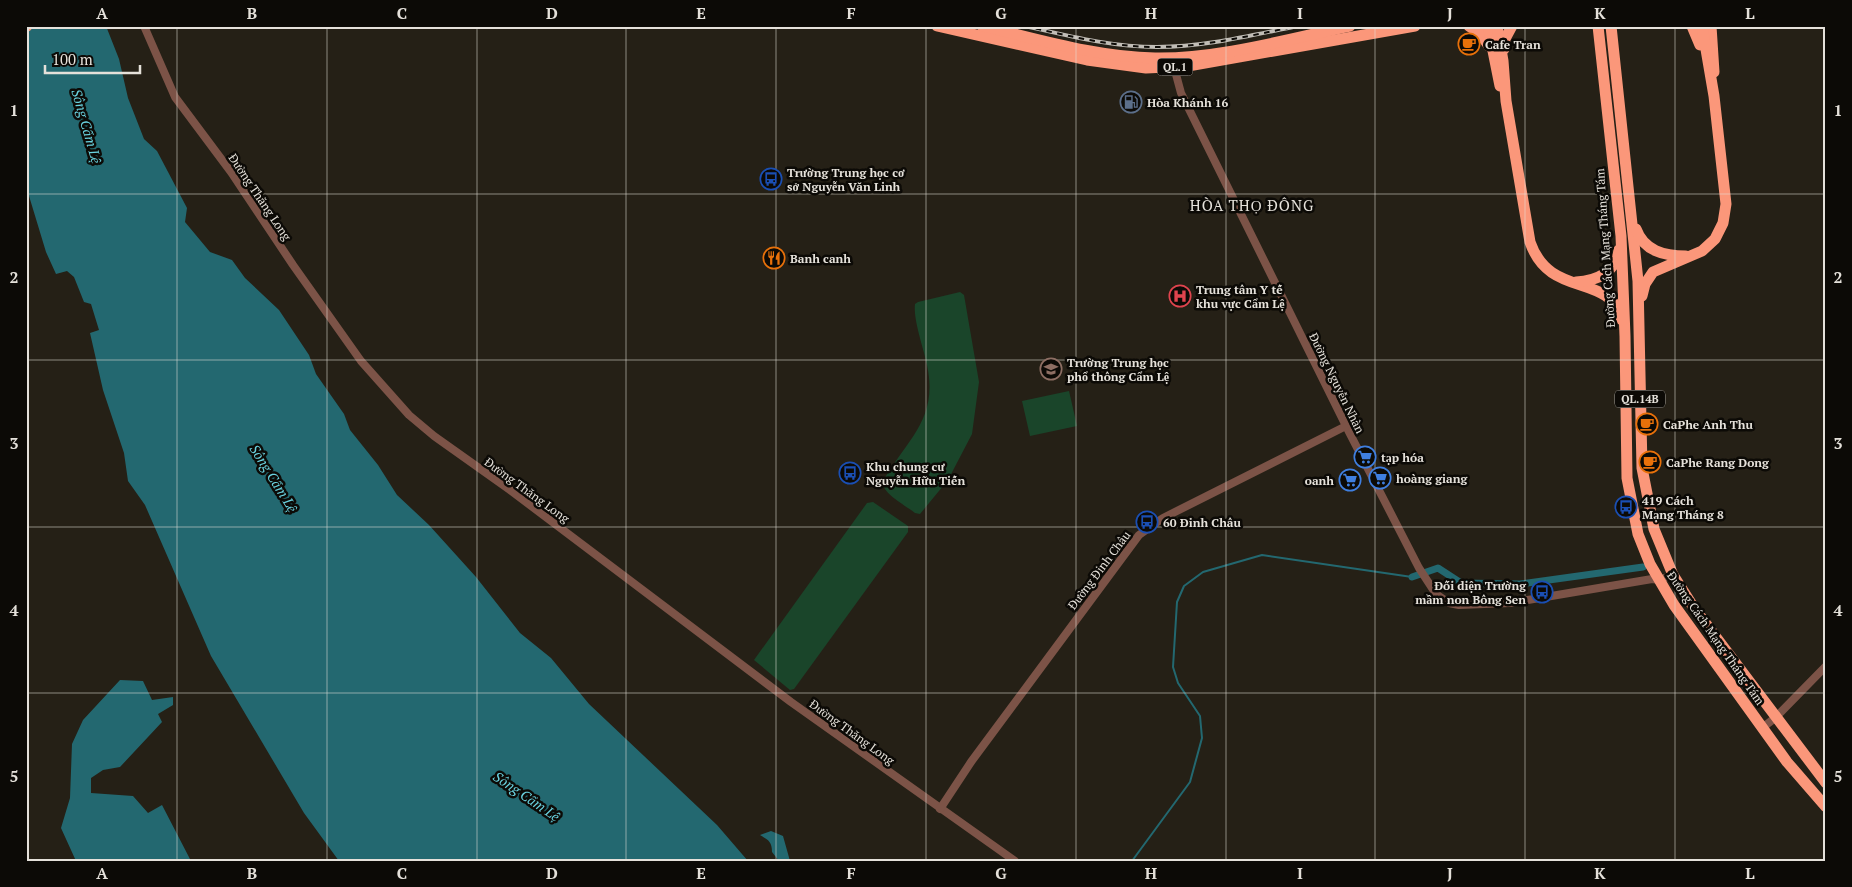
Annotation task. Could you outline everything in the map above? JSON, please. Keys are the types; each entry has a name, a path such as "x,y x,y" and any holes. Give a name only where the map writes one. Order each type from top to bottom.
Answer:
{"highway":[{"name":"QL.1","path":"936,26 1087,60 1146,68 1174,67 1414,26"},
{"name":"QL.1","path":"982,26 1095,52 1155,58 1188,56 1238,49 1350,26"},
{"path":"1469,26 1480,33 1492,51"},
{"path":"1488,26 1500,85 1506,101"},
{"path":"1497,26 1503,61 1506,101 1533,250 1538,260 1553,275 1600,292 1614,303 1621,317 1626,336"},
{"path":"1503,61 1505,39 1512,26"},
{"name":"Đường Cách Mạng Tháng Tám","path":"1598,26 1621,236 1626,336 1626,459 1629,492 1638,534 1658,580 1674,605 1786,762 1826,807"},
{"name":"Đường Cách Mạng Tháng Tám","path":"1611,26 1632,218 1639,310 1642,468 1644,489 1654,529 1673,575 1694,608 1826,783"},
{"path":"1692,26 1705,50"},
{"path":"1696,26 1705,50 1714,96"},
{"path":"1705,50 1710,28"},
{"path":"1639,310 1645,284 1649,277 1659,268 1702,251 1715,239 1725,214 1726,204 1714,96 1710,28"},
{"path":"1632,218 1638,234 1650,248 1667,255 1693,256"},
{"path":"1570,282 1590,280 1608,272 1619,255 1621,236"}],"street":[{"name":"Đường Thăng Long","path":"144,26 174,97 231,172 361,361 403,408 434,436 523,500 791,702 1015,861"},
{"name":"Đường Nguyễn Nhàn","path":"1174,67 1182,93 1346,426 1419,568 1436,594 1444,600 1471,605 1520,601 1652,579 1658,580 1673,575"},
{"name":"Đường Đinh Châu","path":"940,809 971,762 1139,536 1163,518 1346,426"},
{"path":"1762,728 1776,718 1826,666"}],"green space":[{"path":"960,292 964,295 979,382 972,434 948,480 920,514 915,513 891,496 882,483 918,428 928,401 927,365 917,326 915,304"},
{"path":"1069,391 1077,426 1030,436 1022,401"},
{"path":"873,502 908,526 908,532 794,689 790,690 754,660 867,503"}],"water":[{"name":"Sông Cẩm Lệ","path":"26,26 106,26 119,59 128,98 144,139 157,151 187,208 185,222 210,252 232,260 245,278 279,310 309,355 316,374 344,414 350,430 378,465 397,495 429,525 476,577 520,633 551,658 589,704 717,825 748,861 339,861 304,813 211,656 145,505 128,481 124,453 103,390 90,333 99,330 91,304 84,302 74,277 67,271 56,274 46,252 26,186"},
{"path":"120,680 143,681 152,700 173,697 173,705 158,714 162,722 120,767 103,770 91,778 91,793 133,796 148,813 162,805 191,861 76,861 61,828 70,798 72,744 83,720"},
{"path":"771,831 783,836 790,861 779,861 772,852 769,841 760,835"}],"waterway":[{"path":"1132,861 1190,782 1202,738 1200,716 1178,683 1173,667 1177,602 1184,586 1203,572 1262,555 1412,577"},
{"path":"1412,577 1438,568 1461,583 1520,584 1643,567"}],"railway":[{"path":"1025,26 1074,37 1140,47 1211,43 1298,26"}],"place":[{"name":"Cafe Tran","path":"1469,44"},
{"name":"Hòa Khánh 16","path":"1131,102"},
{"name":"Trường Trung học cơ sở Nguyễn Văn Linh","path":"771,179"},
{"name":"Banh canh","path":"774,258"},
{"name":"Trung tâm Y tế khu vực Cẩm Lệ","path":"1180,296"},
{"name":"Trường Trung học phổ thông Cẩm Lệ","path":"1051,369"},
{"name":"CaPhe Anh Thu","path":"1647,424"},
{"name":"tạp hóa","path":"1365,457"},
{"name":"CaPhe Rang Dong","path":"1650,462"},
{"name":"Khu chung cư Nguyễn Hữu Tiến","path":"850,473"},
{"name":"hoàng giang","path":"1380,478"},
{"name":"oanh","path":"1350,480"},
{"name":"419 Cách Mạng Tháng 8","path":"1626,507"},
{"name":"60 Đinh Châu","path":"1147,522"},
{"name":"Đối diện Trường mầm non Bông Sen","path":"1542,592"}],"district":[{"name":"HÒA THỌ ĐÔNG","path":"1252,205"}]}
